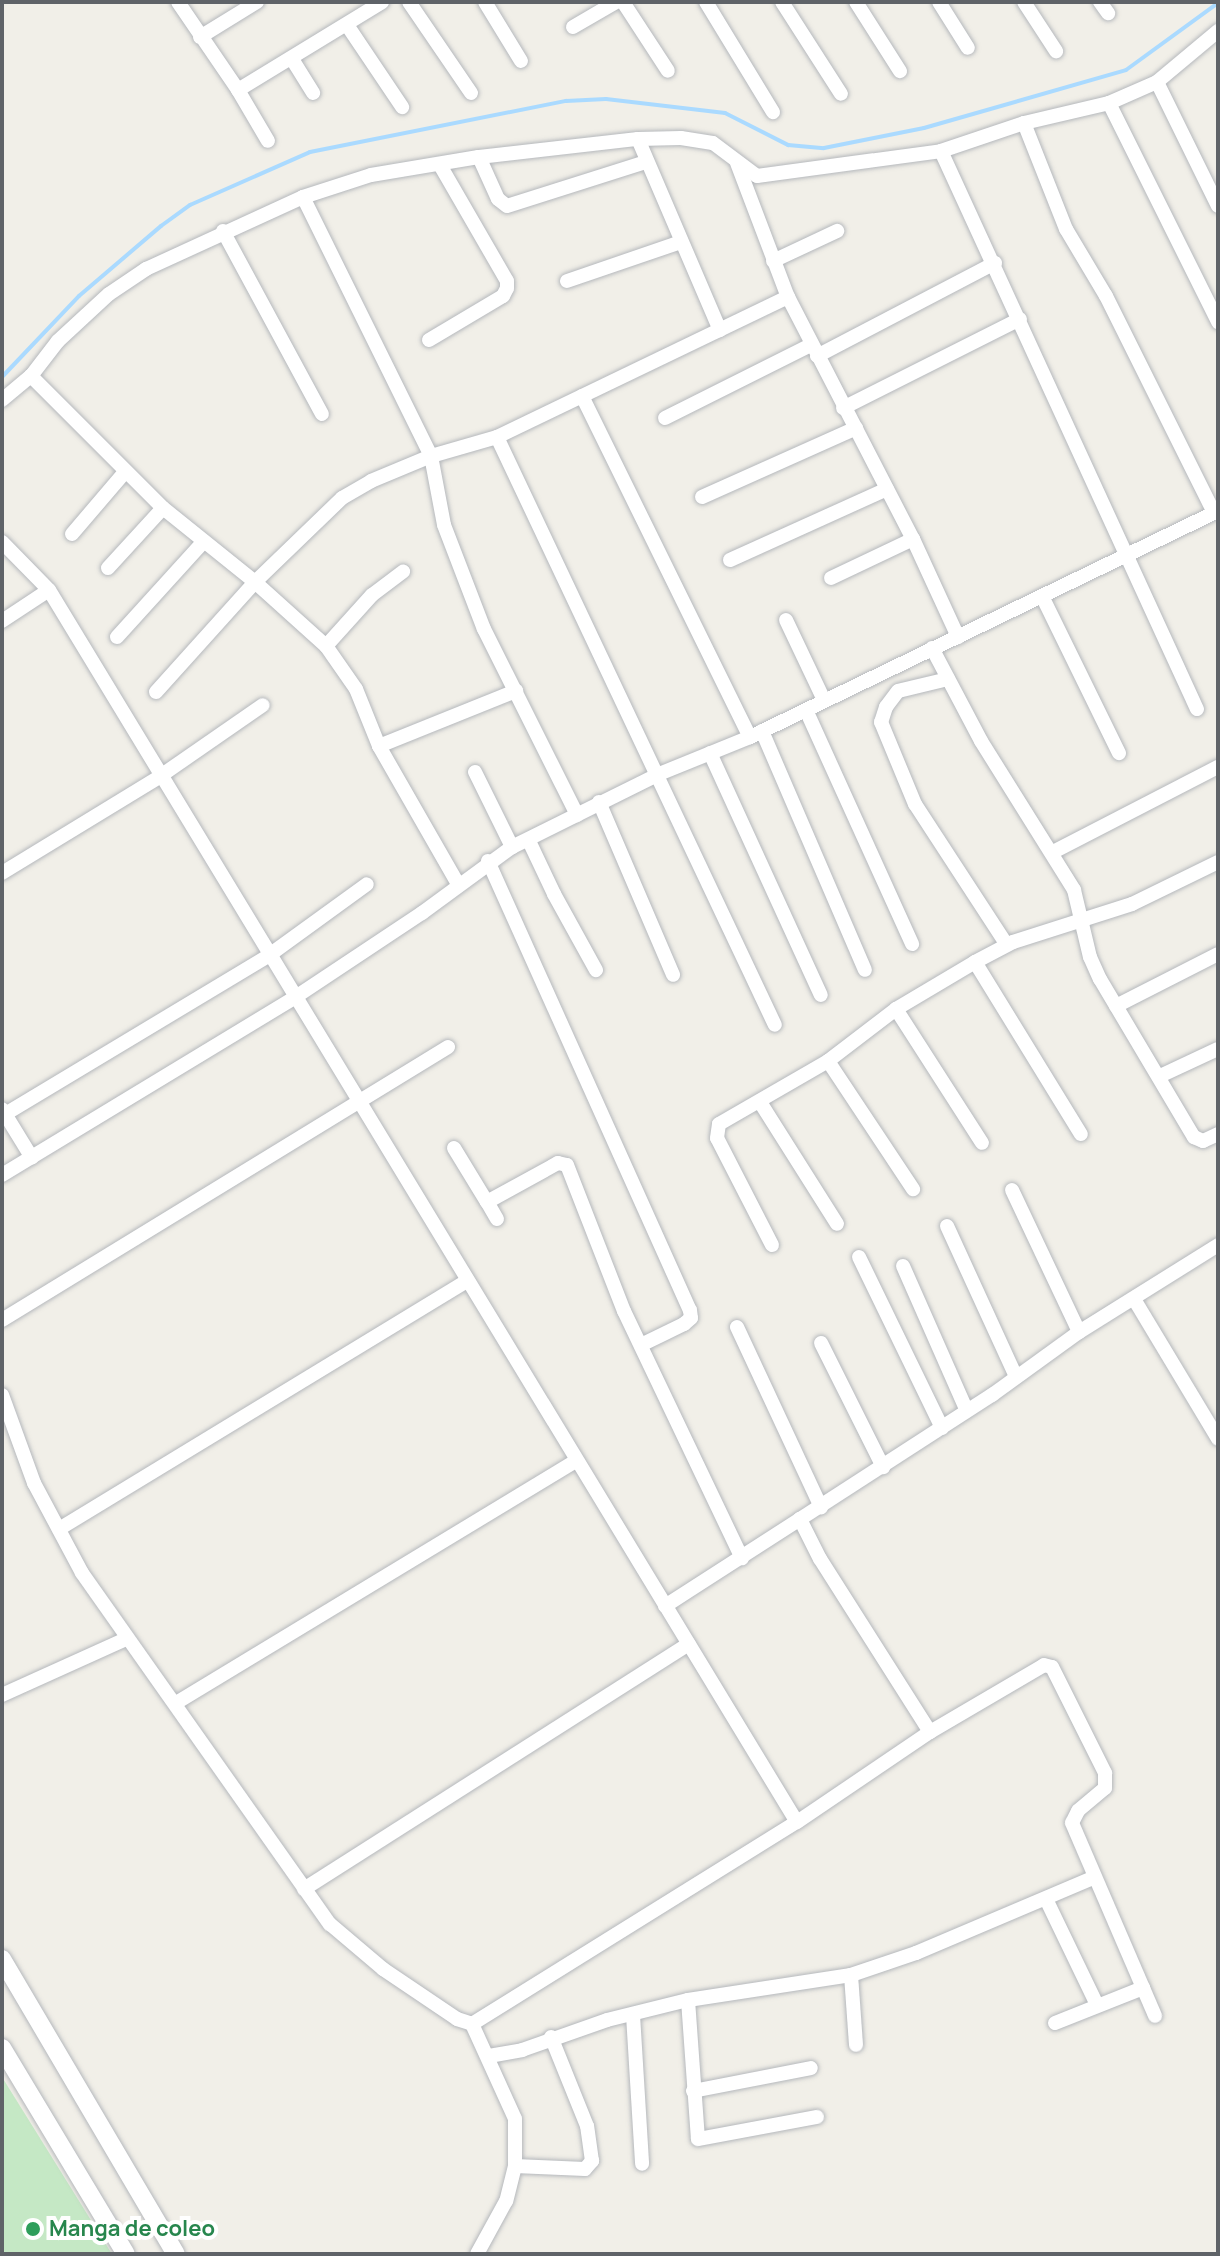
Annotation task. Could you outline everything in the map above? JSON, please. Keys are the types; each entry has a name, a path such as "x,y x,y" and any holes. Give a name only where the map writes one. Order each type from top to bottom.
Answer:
{"street":[{"path":"178,2 238,90 268,141"},
{"path":"200,37 257,2"},
{"path":"238,90 382,2"},
{"path":"409,2 471,93"},
{"path":"485,2 521,61"},
{"path":"573,27 616,2"},
{"path":"623,2 668,71"},
{"path":"706,2 773,112"},
{"path":"782,2 841,94"},
{"path":"856,2 900,71"},
{"path":"939,2 968,48"},
{"path":"1024,2 1056,51"},
{"path":"347,25 402,107"},
{"path":"2,400 31,376 71,327 109,294 146,269 223,231 303,197 371,175 479,157 638,139 681,138 713,143 757,176 941,151 1024,123 1109,103 1157,82 1218,32"},
{"path":"292,59 313,93"},
{"path":"1157,82 1218,206"},
{"path":"1109,103 1218,322"},
{"path":"2,1175 294,998 422,913 488,861 512,847 529,841 599,802 756,734 1216,512 1099,282 1066,229 1024,123"},
{"path":"638,139 720,330"},
{"path":"941,151 1197,709"},
{"path":"479,157 498,199 507,206 646,162"},
{"path":"735,158 788,297 913,539 958,637"},
{"path":"429,340 503,296 507,288 507,281 440,165"},
{"path":"303,197 431,456 444,525 484,629 577,815"},
{"path":"223,231 322,414"},
{"path":"773,261 837,231"},
{"path":"567,281 681,242"},
{"path":"665,418 814,351 995,263"},
{"path":"156,692 255,582 342,498 371,481 431,456 497,437 788,297"},
{"path":"843,408 1020,319"},
{"path":"31,376 163,508 255,582 326,646 356,689 379,746 458,884"},
{"path":"582,396 756,734 865,970"},
{"path":"702,497 856,428"},
{"path":"497,437 659,774 775,1025"},
{"path":"72,534 125,472"},
{"path":"730,560 887,489"},
{"path":"108,568 163,508"},
{"path":"831,578 913,539"},
{"path":"2,542 49,590 159,777 797,1822"},
{"path":"117,637 203,542"},
{"path":"326,646 372,595 403,572"},
{"path":"2,621 49,590"},
{"path":"1042,596 1119,753"},
{"path":"786,620 824,700"},
{"path":"932,648 981,741 1074,890 1090,957 1116,1006 1194,1137 1203,1141 1218,1134"},
{"path":"948,679 898,691 886,707 881,722 915,804 1007,945"},
{"path":"379,746 516,691"},
{"path":"2,873 159,777 263,705"},
{"path":"806,710 912,944"},
{"path":"710,753 821,995"},
{"path":"1053,852 1218,767"},
{"path":"475,772 512,847"},
{"path":"599,802 673,975"},
{"path":"529,841 596,970"},
{"path":"488,861 690,1310 691,1318 684,1324 641,1345"},
{"path":"772,1245 717,1138 719,1124 828,1061 896,1009 1007,945 1132,904 1218,862"},
{"path":"32,1158 3,1113 268,956 367,884"},
{"path":"1116,1006 1218,954"},
{"path":"975,962 1081,1134"},
{"path":"896,1009 982,1143"},
{"path":"2,1320 448,1047"},
{"path":"1160,1076 1218,1049"},
{"path":"828,1061 913,1189"},
{"path":"760,1102 837,1224"},
{"path":"454,1148 497,1219"},
{"path":"487,1202 558,1163 567,1165 624,1311 742,1558"},
{"path":"1012,1190 1079,1332"},
{"path":"947,1226 1016,1377"},
{"path":"665,1606 942,1428 1079,1332 1218,1245"},
{"path":"859,1257 942,1428"},
{"path":"903,1266 967,1411"},
{"path":"59,1529 467,1281"},
{"path":"1134,1299 1218,1439"},
{"path":"737,1327 821,1507"},
{"path":"821,1343 883,1467"},
{"path":"2,1395 34,1483 82,1573 330,1924 358,1951 457,2019 472,2024 515,2119 515,2166 506,2201 477,2254"},
{"path":"176,1703 576,1461"},
{"path":"800,1519 820,1559 930,1732"},
{"path":"2,1695 126,1639"},
{"path":"304,1889 688,1644"},
{"path":"472,2024 797,1822 930,1732 1036,1668 1052,1667 1105,1773 1105,1788 1073,1815 1072,1823 1093,1878 1155,2016"},
{"path":"489,2056 522,2050 551,2037 688,2000 851,1975 916,1953 1093,1878"},
{"path":"1046,1899 1097,2005"},
{"path":"2,1959 176,2254"},
{"path":"851,1975 856,2045"},
{"path":"1055,2023 1143,1988"},
{"path":"688,2000 696,2137 701,2140 817,2117"},
{"path":"633,2015 642,2164"},
{"path":"515,2166 585,2169 592,2161 587,2126 551,2037"},
{"path":"2,2048 126,2254"},
{"path":"693,2091 811,2068"}],"green space":[{"path":"2,2077 112,2254 2,2254"}],"waterway":[{"path":"2,377 79,296 161,226 190,205 310,152 566,101 606,99 725,113 788,145 824,148 924,128 1126,70 1218,3"}],"place":[{"name":"Manga de coleo","path":"33,2229"}]}
